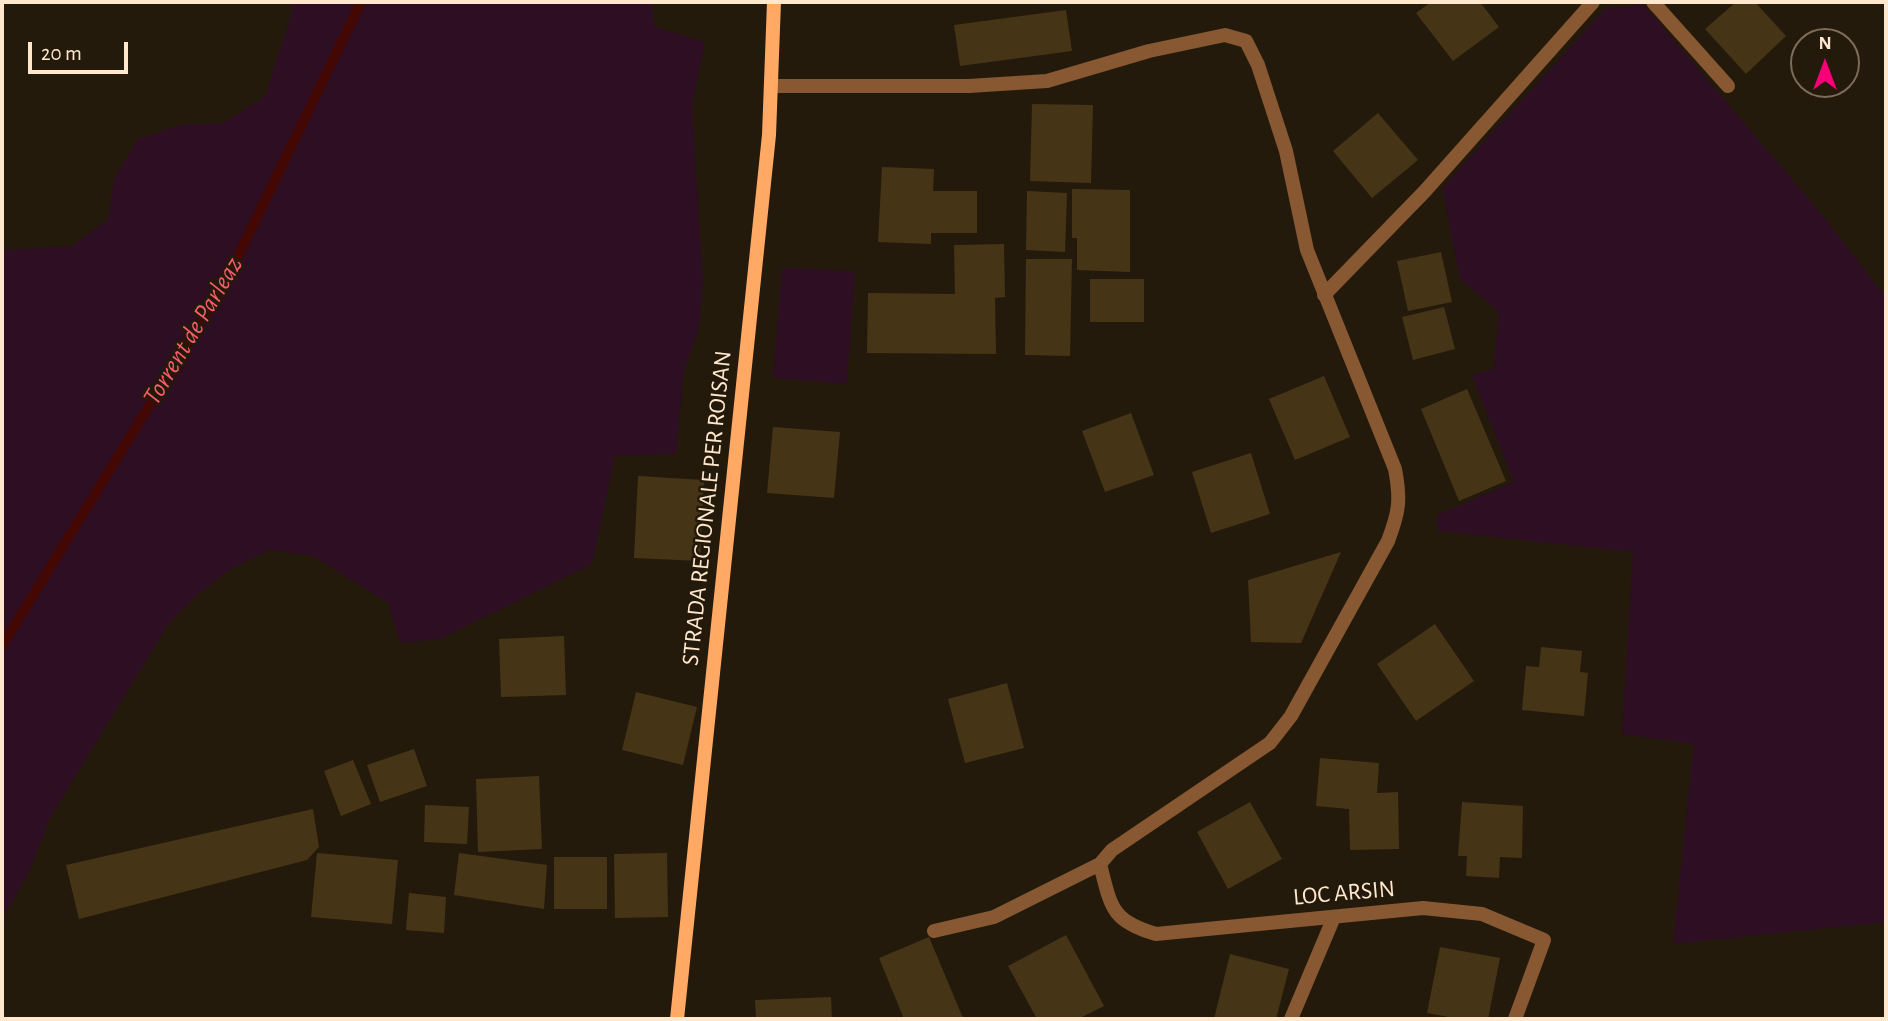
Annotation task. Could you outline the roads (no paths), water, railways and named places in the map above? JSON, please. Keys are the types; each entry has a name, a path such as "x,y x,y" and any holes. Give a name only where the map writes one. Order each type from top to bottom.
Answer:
{"main road":[{"name":"STRADA REGIONALE PER ROISAN","path":"677,1019 769,135 774,2"}],"street":[{"path":"1324,295 1425,191 1593,2"},
{"path":"1653,2 1728,86"},
{"path":"771,86 969,86 1047,81 1149,51 1225,35 1246,41 1258,65 1286,151 1307,250 1395,469 1401,496 1399,514 1388,541 1291,716 1270,743 1112,850 1100,864 995,917 934,931"},
{"name":"LOC ARSIN","path":"1100,864 1117,915 1133,928 1156,934 1423,908 1482,914 1544,940 1515,1019"},
{"path":"1291,1019 1334,917"}],"waterway":[{"name":"Torrent de Parleaz","path":"2,646 228,277 361,2"}]}
